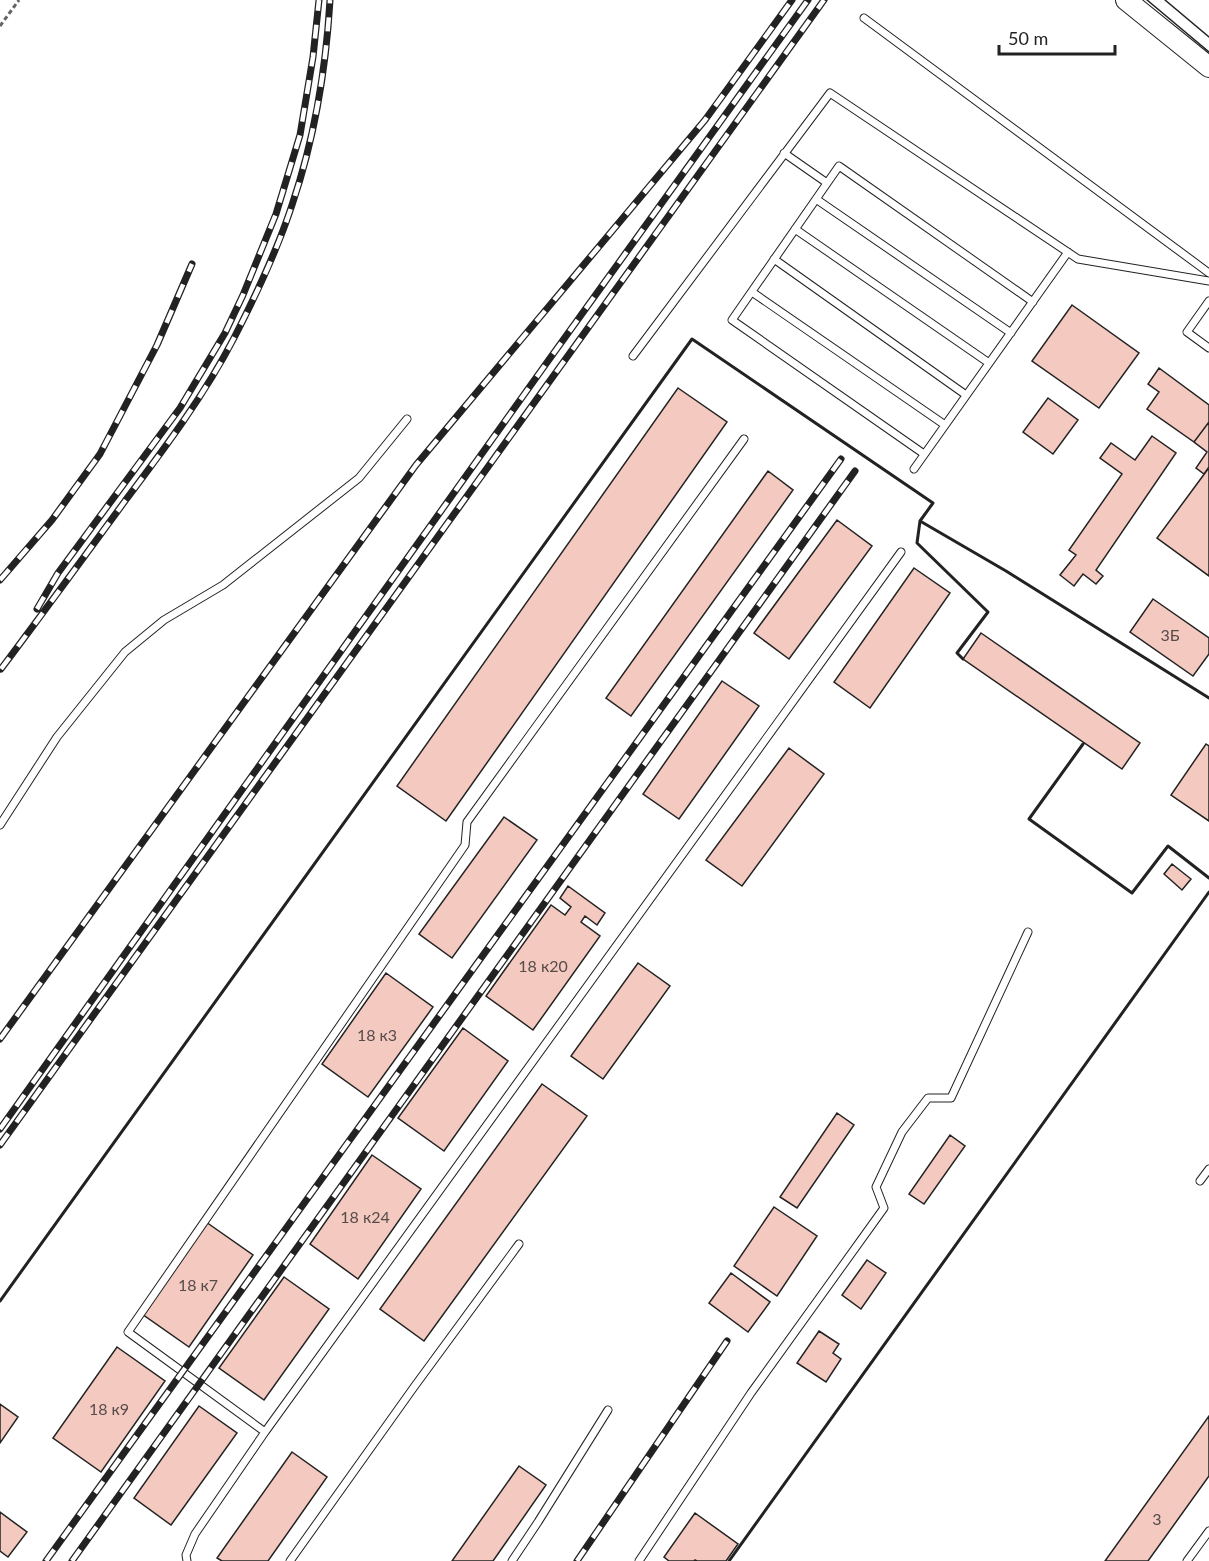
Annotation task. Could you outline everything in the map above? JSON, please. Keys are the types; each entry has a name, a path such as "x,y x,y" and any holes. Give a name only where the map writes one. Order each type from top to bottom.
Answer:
{"street":[{"path":"1126,0 1209,67"}],"lane":[{"path":"864,18 1209,273"},
{"path":"633,356 830,93 1078,259 1209,280"},
{"path":"784,153 828,183"},
{"path":"924,454 732,320 839,166 1033,302"},
{"path":"816,199 1011,333"},
{"path":"795,229 989,363"},
{"path":"914,469 1068,252"},
{"path":"774,259 966,395"},
{"path":"752,292 945,425"},
{"path":"1209,301 1187,332 1209,348"},
{"path":"0,825 57,737 125,652 164,620 223,585 359,478 407,418"},
{"path":"265,1432 128,1332 465,844 467,822 744,439"},
{"path":"187,1561 186,1555 195,1534 265,1432 901,552"},
{"path":"639,1561 751,1393 884,1208 876,1187 902,1132 928,1098 951,1098 1028,932"},
{"path":"1200,1181 1209,1169"},
{"path":"290,1561 519,1244"},
{"path":"512,1561 608,1410"},
{"path":"1187,1561 1209,1531"}],"path":[{"path":"0,26 19,0"}],"building":[{"path":"1072,305 1139,353 1099,408 1032,361"},
{"path":"1159,368 1209,405 1209,422 1194,442 1147,409 1159,392 1148,384"},
{"path":"678,388 727,422 446,821 397,786"},
{"path":"1048,398 1078,420 1053,454 1023,432"},
{"path":"1209,422 1209,467 1204,474 1196,468 1207,452 1194,442"},
{"path":"1152,436 1176,453 1096,570 1103,576 1096,584 1083,574 1074,586 1060,575 1076,555 1069,550 1122,474 1100,458 1111,443 1135,460"},
{"path":"1209,470 1209,576 1157,538"},
{"path":"768,471 793,490 631,716 606,698"},
{"path":"837,520 872,546 789,659 754,633"},
{"path":"914,568 950,593 870,708 834,682"},
{"path":"1153,599 1209,638 1209,654 1193,676 1130,632"},
{"path":"981,633 1140,743 1122,769 963,659"},
{"path":"722,681 759,706 679,819 643,794"},
{"path":"1206,744 1209,746 1209,821 1171,795"},
{"path":"789,748 824,774 742,886 706,860"},
{"path":"504,817 537,840 452,958 419,934"},
{"path":"1172,864 1191,879 1182,890 1164,874"},
{"path":"568,886 605,913 597,925 585,916 581,922 600,936 533,1030 486,996 551,905 565,915 571,907 560,898"},
{"path":"638,963 670,986 603,1079 571,1056"},
{"path":"386,973 433,1007 368,1097 322,1064"},
{"path":"463,1028 508,1061 444,1151 398,1118"},
{"path":"542,1084 587,1116 424,1341 380,1309"},
{"path":"837,1113 854,1125 797,1208 780,1197"},
{"path":"950,1135 965,1146 924,1204 909,1194"},
{"path":"372,1155 421,1189 358,1279 310,1244"},
{"path":"774,1207 817,1236 777,1296 734,1266"},
{"path":"206,1222 253,1255 189,1347 142,1314"},
{"path":"867,1260 886,1273 861,1309 842,1295"},
{"path":"731,1273 770,1302 748,1332 709,1303"},
{"path":"284,1277 329,1309 264,1400 219,1368"},
{"path":"819,1331 839,1344 833,1353 841,1359 826,1382 797,1363"},
{"path":"117,1347 165,1381 101,1472 53,1438"},
{"path":"0,1404 18,1417 0,1443"},
{"path":"199,1406 237,1433 171,1525 134,1498"},
{"path":"1209,1416 1209,1476 1148,1561 1105,1561"},
{"path":"292,1452 327,1477 268,1561 222,1561 217,1558"},
{"path":"519,1466 546,1485 493,1561 452,1561"},
{"path":"0,1512 27,1532 8,1557 0,1551"},
{"path":"695,1513 738,1544 726,1561 669,1561 664,1557"}],"tram line":[{"path":"1147,0 1209,52"},
{"path":"1165,0 1209,37"}],"railway":[{"path":"37,609 58,573 180,408 225,333 243,295 276,214 300,135 313,57 319,0"},
{"path":"1,669 183,422 210,381 250,306 286,222 307,155 322,78 330,0"},
{"path":"0,1039 416,465 705,120 792,0"},
{"path":"0,1129 808,0"},
{"path":"0,1145 824,0"},
{"path":"0,580 52,520 100,454 157,345 192,264"},
{"path":"46,1561 841,459"},
{"path":"72,1561 855,471"},
{"path":"577,1561 727,1341"}],"wall":[{"path":"0,1301 692,339 933,503 920,521 1006,571 1209,698"},
{"path":"920,521 917,543 988,612 957,653 963,659"},
{"path":"1083,744 1029,819 1132,893 1168,846 1209,878"},
{"path":"729,1561 1209,892"}]}
